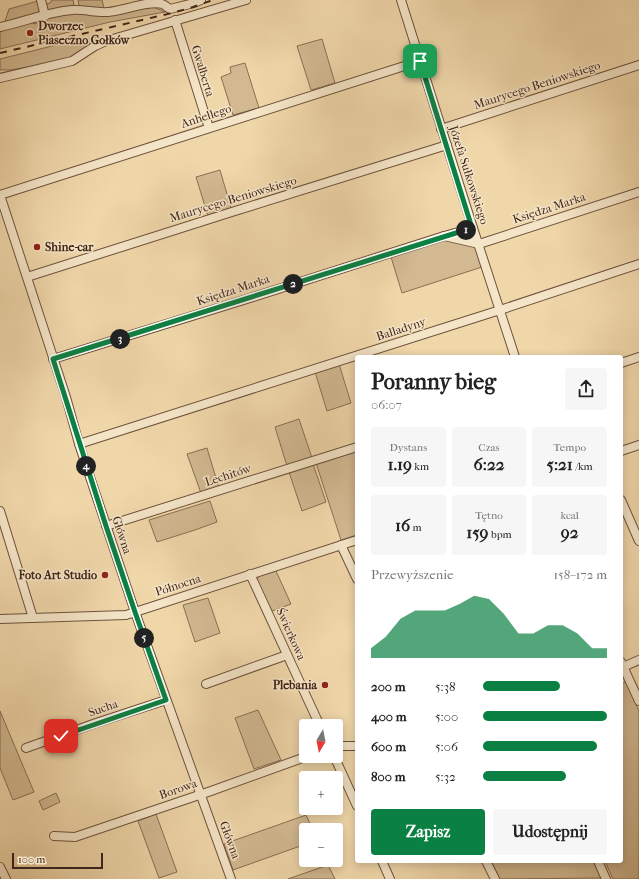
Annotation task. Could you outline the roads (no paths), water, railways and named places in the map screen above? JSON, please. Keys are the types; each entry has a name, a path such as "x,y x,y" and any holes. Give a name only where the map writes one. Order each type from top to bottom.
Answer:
{"street":[{"path":"41,0 45,16"},
{"path":"0,27 71,10 107,12 128,9 145,4 164,2 170,10 201,0"},
{"path":"0,78 72,61 102,42 246,0"},
{"name":"Józefa Sułkowskiego","path":"401,0 472,228 479,244 514,355"},
{"name":"Gwalberta","path":"175,20 209,128"},
{"name":"Anhellego","path":"0,195 420,61"},
{"name":"Maurycego Beniowskiego","path":"442,128 639,65"},
{"name":"Maurycego Beniowskiego","path":"27,277 446,145"},
{"name":"Księdza Marka","path":"479,244 639,192"},
{"name":"Główna","path":"0,195 66,397 79,444 135,612 231,879"},
{"name":"Księdza Marka","path":"53,359 472,228"},
{"path":"444,236 479,244"},
{"name":"Balladyny","path":"359,355 639,264"},
{"name":"Balladyny","path":"79,444 355,356"},
{"path":"623,361 639,357"},
{"path":"623,450 639,445"},
{"name":"Lechitów","path":"106,526 355,448"},
{"path":"0,511 34,618"},
{"path":"624,514 639,541"},
{"name":"Północna","path":"0,619 126,615 355,541"},
{"path":"341,545 355,575"},
{"name":"Świerkowa","path":"250,574 317,719"},
{"path":"206,684 287,655"},
{"path":"623,664 639,660"},
{"path":"623,666 639,701"},
{"name":"Sucha","path":"26,748 166,700"},
{"path":"343,746 355,746"},
{"name":"Borowa","path":"54,836 75,837 299,759"},
{"path":"337,763 355,802"},
{"path":"383,863 390,879"},
{"path":"487,863 494,879"},
{"path":"599,863 606,879"},
{"path":"0,867 6,879"}],"railway":[{"path":"0,53 172,13 213,0"}],"place":[{"name":"Dworzec Piaseczno Gołków","path":"30,33"},
{"name":"Shine-car","path":"37,247"},
{"name":"Foto Art Studio","path":"105,575"},
{"name":"Plebania","path":"325,685"}]}
